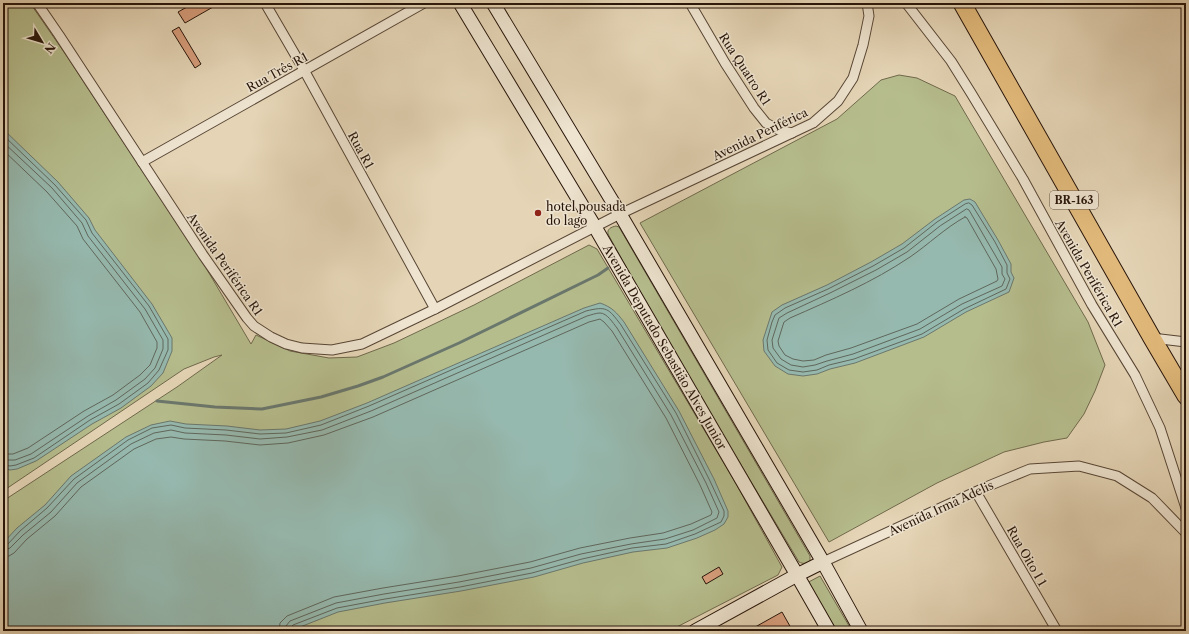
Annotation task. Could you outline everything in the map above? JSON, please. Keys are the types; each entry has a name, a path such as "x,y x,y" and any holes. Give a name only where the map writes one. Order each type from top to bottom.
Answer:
{"highway":[{"name":"BR-163","path":"962,3 1186,396"}],"street":[{"name":"Avenida Periférica R1","path":"37,3 203,255 247,318 254,326 271,337 286,344 302,348 332,350 362,344 435,309 595,227"},
{"name":"Rua R1","path":"265,3 304,70 435,309"},
{"name":"Rua Três R1","path":"142,162 424,3"},
{"name":"Avenida Deputado Sebastião Alves Junior","path":"460,3 595,227 798,574 829,631"},
{"path":"493,3 620,214 823,562 861,631"},
{"name":"Rua Quatro R1","path":"690,3 725,63 754,108 766,123 779,130 792,133"},
{"name":"Avenida Periférica","path":"595,227 813,122 838,101 853,78 863,45 869,16 867,3"},
{"name":"Avenida Periférica R1","path":"906,3 951,61 1023,179 1092,304 1135,375 1160,428 1186,508"},
{"path":"1152,338 1186,342"},
{"name":"Avenida Irmã Adelis","path":"696,631 798,574 986,487 1030,469 1079,466 1117,476 1152,498 1186,533"},
{"name":"Rua Oito I 1","path":"976,492 1057,631"}],"green space":[{"path":"3,3 30,3 66,55 206,268 251,344 256,335 290,351 329,358 357,357 394,343 474,305 589,245 597,249 735,482 782,567 778,575 669,631 3,631 3,501 177,387 222,355 184,369 3,491"},
{"path":"899,75 917,78 955,96 1088,322 1105,365 1084,414 1067,438 1004,452 937,483 829,542 640,223 837,119 881,80"},
{"path":"616,226 619,227 810,556 810,561 808,563 799,562 660,329 608,234 610,228"},
{"path":"820,576 852,631 826,631 801,586"}],"water":[{"path":"3,129 58,182 89,218 95,230 152,304 172,338 172,351 163,373 151,386 121,408 92,424 36,461 17,469 10,470 3,468"},
{"path":"970,199 975,202 1011,264 1011,272 1014,278 1009,292 966,312 924,337 855,363 817,374 803,376 788,374 775,366 764,351 763,340 772,312 782,305 827,285 871,262 902,244 935,219 964,200"},
{"path":"600,303 608,306 624,322 679,411 714,479 728,511 728,517 724,524 715,530 667,548 633,552 583,563 534,577 338,612 290,631 3,631 3,543 17,528 45,505 71,476 126,437 151,425 170,421 186,424 227,426 260,430 286,429 320,421 367,403 584,308"}],"building":[{"path":"194,3 220,3 185,23 178,12"},
{"path":"179,27 201,64 195,68 172,31"},
{"path":"719,567 723,574 706,584 702,577"},
{"path":"782,612 791,628 787,631 748,631"}],"waterway":[{"path":"157,401 215,407 262,409 321,397 383,377 459,343 598,275 608,268"}],"place":[{"name":"hotel pousada do lago","path":"538,213"}]}
